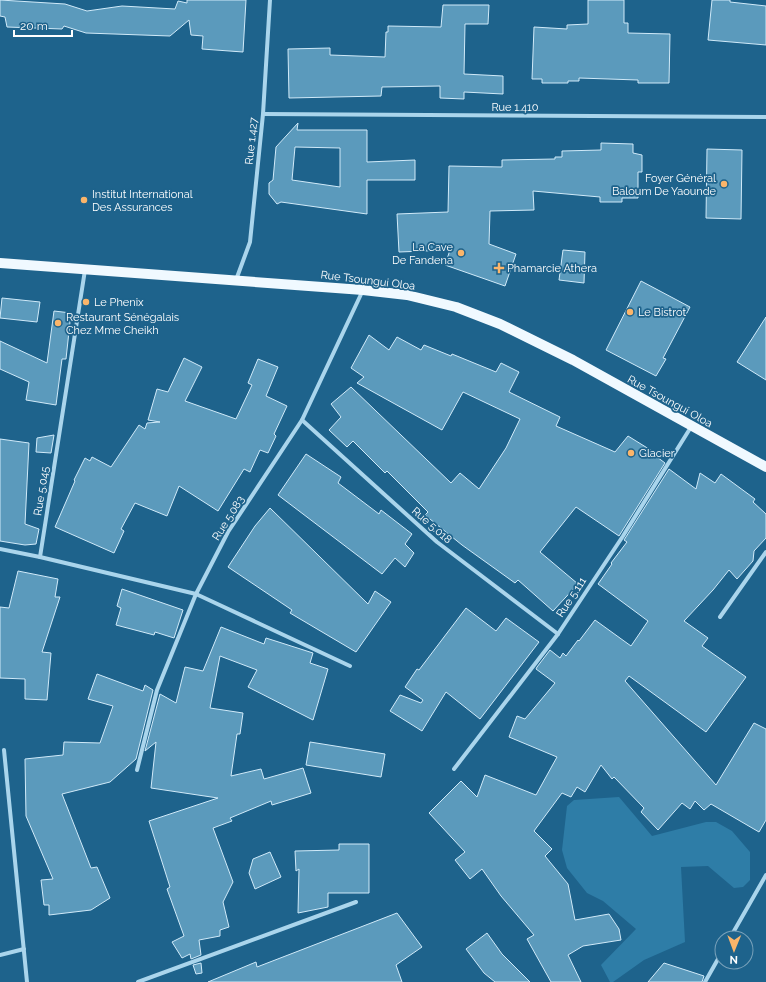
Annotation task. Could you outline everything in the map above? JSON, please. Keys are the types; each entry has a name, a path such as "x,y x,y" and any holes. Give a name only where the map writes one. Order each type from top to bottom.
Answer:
{"main road":[{"name":"Rue Tsoungui Oloa","path":"0,263 363,290 407,295 456,307 500,324 573,360 691,427 766,467"}],"street":[{"name":"Rue 1.427","path":"236,280 250,242 263,114 270,0"},
{"name":"Rue 1.410","path":"263,114 766,117"},
{"name":"Rue 5.045","path":"40,557 85,270"},
{"name":"Rue 5.083","path":"137,770 157,690 196,594 228,532 302,420 363,290"},
{"name":"Rue 5.018","path":"302,420 437,542 558,634"},
{"name":"Rue 5.111","path":"454,769 558,634 623,536 691,427"},
{"path":"0,548 196,594 350,666"},
{"path":"720,617 766,552"},
{"path":"4,750 27,982"},
{"path":"734,930 766,874"},
{"path":"138,982 356,902"},
{"path":"0,955 24,949"},
{"path":"705,982 714,966"}],"shaded area":[{"path":"619,797 652,836 706,822 716,822 732,831 750,852 750,880 743,887 734,888 708,866 681,867 685,942 644,960 613,982 610,982 601,965 636,929 603,901 587,893 567,868 562,850 567,806 574,800"}],"building":[{"path":"0,0 65,4 87,11 122,6 175,9 178,1 187,3 187,0 246,0 243,52 202,49 203,36 191,35 189,20 170,36 86,33 64,26 62,29 7,27 5,17 0,16"},
{"path":"588,0 624,0 624,23 628,23 628,33 670,34 669,83 638,83 638,80 579,78 579,81 568,81 568,83 542,83 542,79 532,79 534,27 567,29 567,25 588,24"},
{"path":"712,0 730,0 730,2 766,6 766,45 708,40"},
{"path":"443,5 489,5 488,24 465,24 464,74 503,76 503,94 464,92 464,99 440,98 440,86 382,87 381,96 289,98 288,49 330,48 330,55 385,57 386,32 388,32 388,26 441,27"},
{"path":"298,123 297,130 367,130 367,162 415,160 415,180 367,180 367,214 281,202 277,204 269,194 269,183 273,180 276,147","holes":["295,147 340,148 340,187 292,180"]},
{"path":"601,143 633,144 633,153 642,155 642,172 638,172 638,198 622,198 622,202 600,202 600,197 533,191 534,210 490,211 489,244 516,254 505,286 445,265 450,250 399,252 397,214 448,212 449,166 502,167 502,160 555,159 555,157 562,157 562,151 601,150"},
{"name":"Foyer Général Baloum De Yaounde","path":"707,149 742,150 741,219 706,218"},
{"path":"563,250 585,252 584,283 559,280"},
{"path":"641,281 690,307 663,358 666,359 656,376 606,350"},
{"path":"2,298 40,302 37,322 0,318"},
{"path":"54,311 71,313 66,359 62,359 56,405 26,400 29,382 0,369 0,341 47,363"},
{"path":"766,317 766,380 737,362"},
{"path":"369,335 389,350 397,337 421,350 424,345 451,356 452,354 496,372 501,363 519,372 509,392 560,417 556,426 615,452 628,436 657,454 657,457 665,463 619,536 576,507 540,552 578,584 553,611 518,580 515,583 462,545 425,515 428,512 387,471 385,473 353,441 347,447 329,430 341,417 331,404 351,387 451,483 460,473 479,489 506,448 520,419 463,392 442,430 357,383 364,377 351,368"},
{"path":"184,358 202,367 185,401 236,419 252,385 248,383 258,359 278,367 266,396 287,406 274,434 276,436 268,453 260,450 250,472 244,469 218,511 179,486 167,516 135,503 121,529 124,531 114,553 55,527 75,481 74,480 85,458 90,461 92,457 111,467 139,425 145,429 147,423 160,422 148,420 157,389 168,392"},
{"path":"54,435 51,453 36,452 37,438"},
{"path":"0,439 29,443 25,524 39,529 36,544 25,545 0,541"},
{"path":"306,454 341,477 338,483 379,514 381,510 412,534 405,544 414,553 405,567 395,558 382,574 278,495"},
{"path":"669,469 696,489 700,473 715,483 721,474 755,499 753,502 766,514 766,538 754,551 753,561 737,579 729,570 713,590 684,621 708,638 702,646 746,677 706,732 629,676 625,681 716,785 754,723 766,729 766,820 759,832 711,804 704,810 695,801 690,809 682,803 658,830 641,812 644,808 614,777 612,779 601,765 585,792 577,787 571,797 562,793 534,831 552,849 545,856 568,884 575,920 609,914 619,929 621,940 583,946 568,955 581,982 551,982 527,939 534,935 501,896 482,869 470,879 455,860 465,852 429,813 461,781 477,797 485,775 536,795 557,757 509,737 517,716 525,719 555,683 536,669 550,650 560,658 563,653 566,656 595,620 631,646 648,621 598,584 612,564 611,563 627,542 624,540"},
{"path":"270,508 368,604 375,591 391,602 356,652 290,613 292,610 228,567 255,526"},
{"path":"18,571 58,579 55,597 60,597 42,652 51,653 47,700 25,699 25,679 0,678 0,607 9,608"},
{"path":"122,589 183,610 174,638 155,632 154,635 116,625 121,608 117,606"},
{"path":"466,608 496,631 506,618 539,642 480,719 446,692 422,731 390,711 400,695 421,703 423,700 405,687 417,669 419,670"},
{"path":"221,627 264,644 266,638 313,653 310,663 328,669 313,720 248,687 257,670 220,656 210,708 243,713 240,734 237,734 231,776 261,769 264,779 303,768 311,793 272,805 271,801 230,818 232,821 213,828 233,882 223,902 229,927 220,930 220,936 199,940 201,955 191,959 190,954 182,958 172,942 184,936 167,889 170,887 149,821 218,798 151,788 156,742 145,751 160,694 176,703 185,667 203,671"},
{"path":"97,674 143,691 145,685 153,690 136,759 110,782 62,794 91,868 97,867 110,898 91,910 49,915 49,905 44,905 41,880 53,879 26,816 25,759 63,755 64,742 100,743 113,706 88,699"},
{"path":"310,742 385,754 381,777 306,765"},
{"path":"339,844 369,844 369,893 328,893 328,907 298,913 299,869 296,871 295,851 339,850"},
{"path":"270,852 281,877 255,889 249,873 253,859"},
{"path":"397,913 422,947 396,965 402,982 208,982 256,962 257,967"},
{"path":"487,933 502,954 530,982 495,982 484,973 466,949"},
{"path":"201,963 202,973 196,974 193,965"},
{"path":"664,963 704,976 702,982 648,982"}],"place":[{"name":"Foyer Général Baloum De Yaounde","path":"724,184"},
{"name":"Institut International Des Assurances","path":"84,200"},
{"name":"La Cave De Fandena","path":"461,253"},
{"name":"Phamarcie Athera","path":"499,268"},
{"name":"Le Phenix","path":"86,302"},
{"name":"Le Bistrot","path":"630,312"},
{"name":"Restaurant Sénégalais Chez Mme Cheikh","path":"58,323"},
{"name":"Glacier","path":"631,453"}]}
